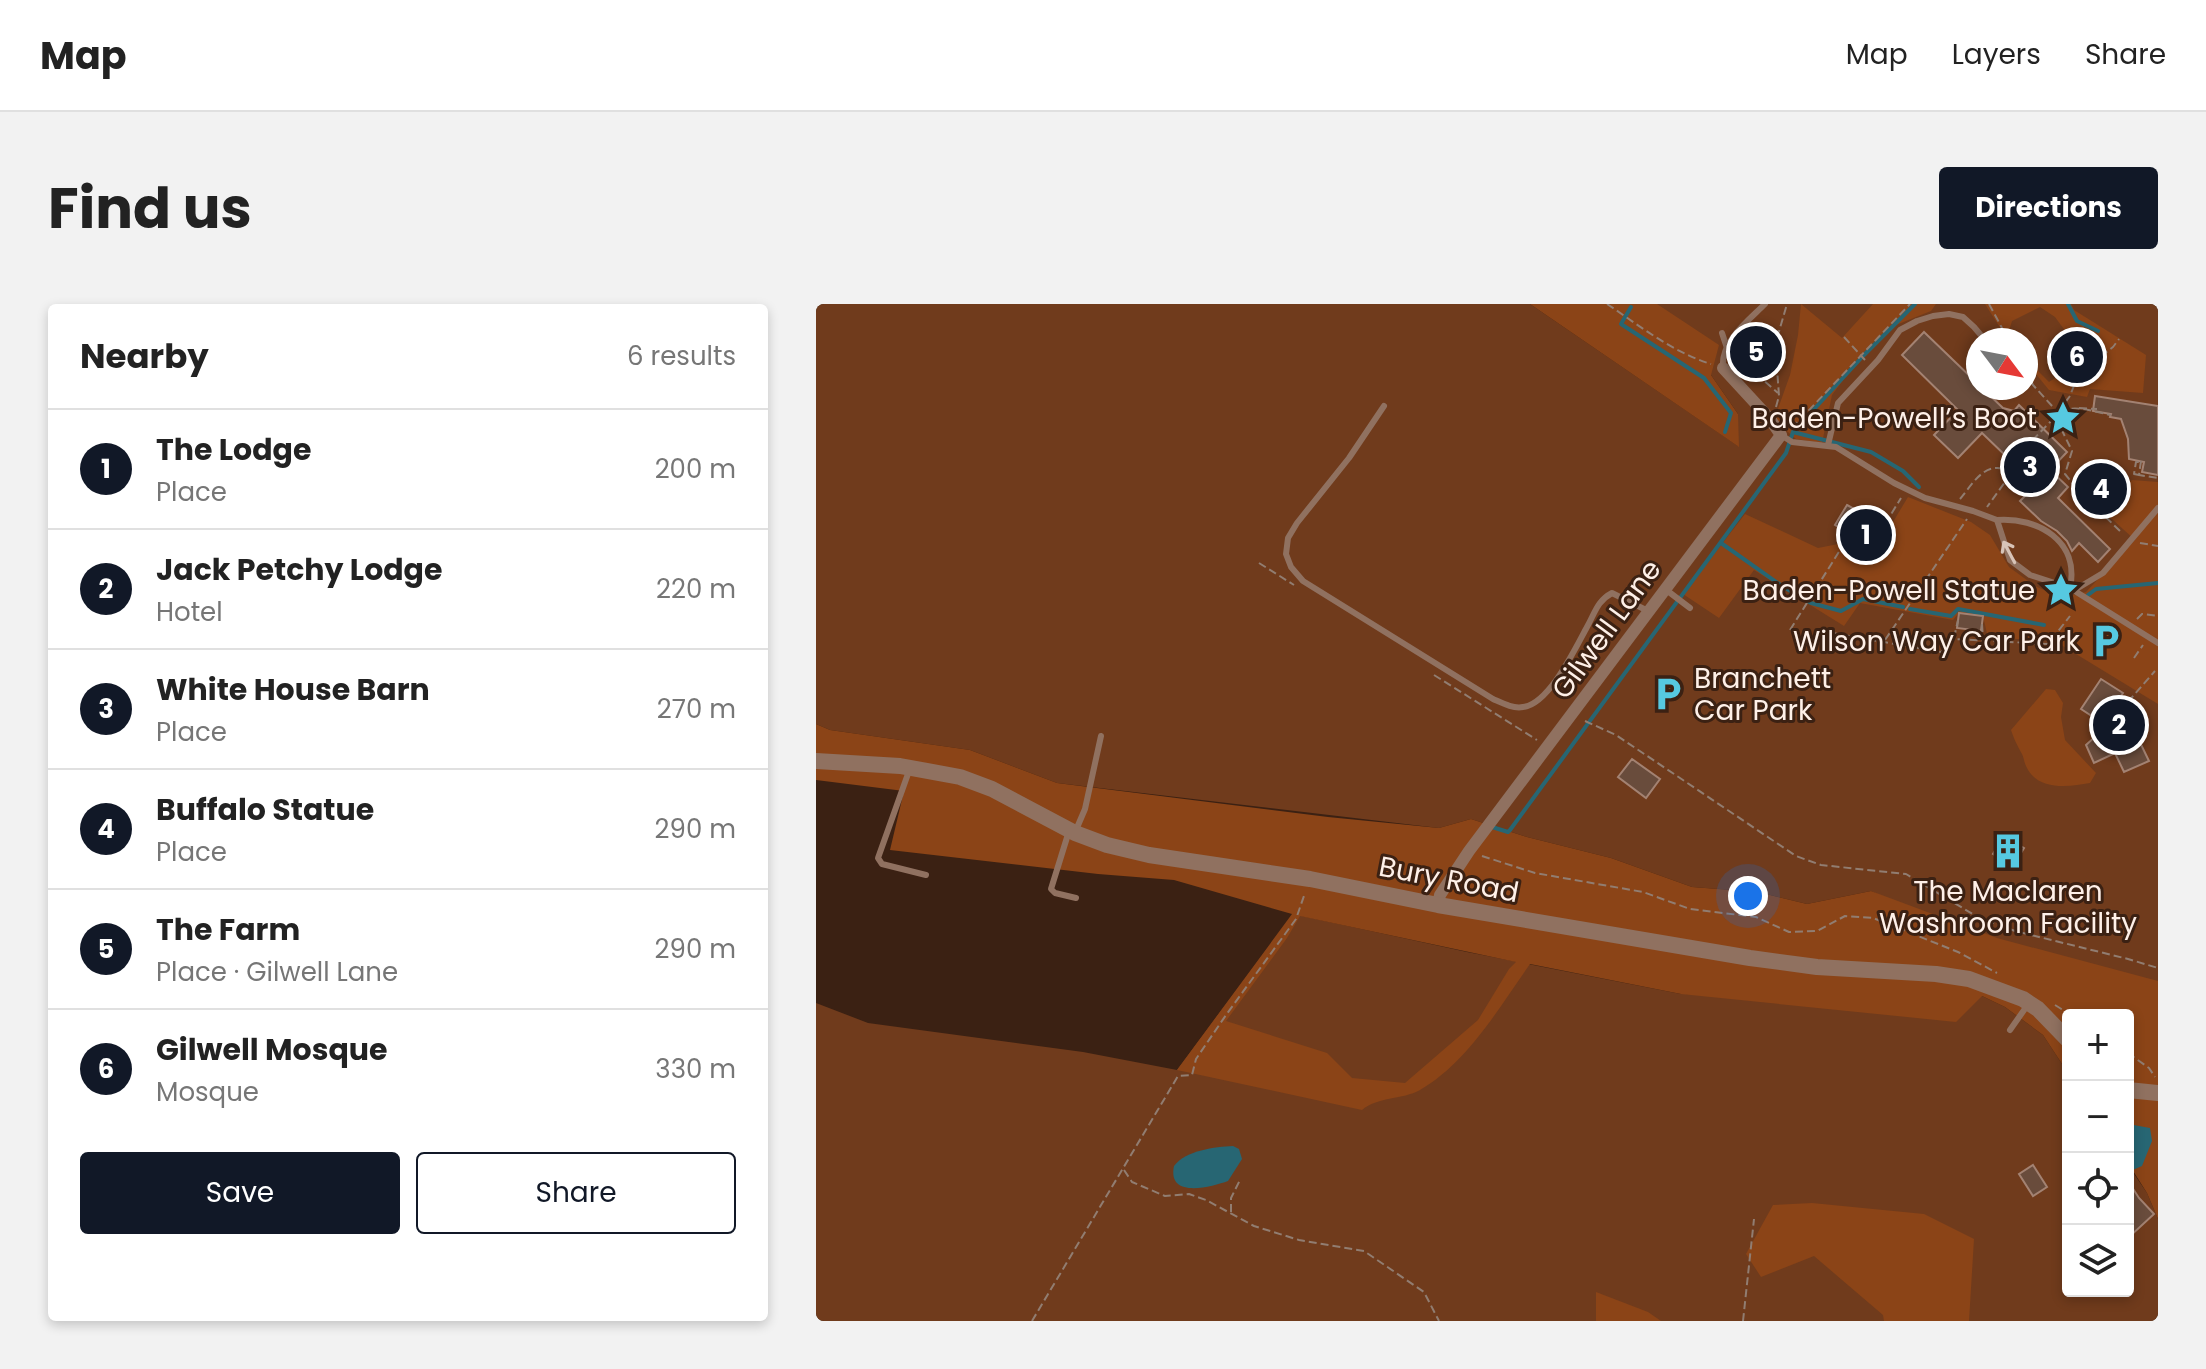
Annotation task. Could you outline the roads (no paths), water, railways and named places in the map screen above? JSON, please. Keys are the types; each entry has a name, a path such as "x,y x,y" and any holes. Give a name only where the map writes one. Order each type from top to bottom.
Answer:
{"street":[{"path":"1723,368 1781,435"},
{"name":"Gilwell Lane","path":"1438,905 1440,895 1469,851 1781,435"},
{"name":"Bury Road","path":"816,761 910,767 975,782 1072,832 1107,845 1149,855 1310,879 1438,905 1750,958 1817,967 1954,975 1983,982 2029,1003 2062,1034"},
{"path":"2134,1091 2158,1093"}],"lane":[{"path":"1723,368 1722,359 1731,340 1765,304"},
{"path":"1828,441 1838,403 1878,360 1900,330 1925,319 1949,314 1963,317 1975,328"},
{"path":"1722,333 1727,348"},
{"path":"1384,406 1288,538 1286,554 1291,567 1303,581 1493,699 1521,708 1545,695 1602,599 1612,593 1648,611"},
{"path":"1781,435 1792,442 1828,441 1925,498 1997,520 2014,519 2029,523 2046,531 2061,542 2070,557 2072,589"},
{"path":"2072,589 2103,573 2158,508"},
{"path":"1997,520 2010,560 2030,575 2072,589 2158,643"},
{"path":"1665,589 1690,608"},
{"path":"1076,898 1055,893 1051,889 1072,832 1085,809 1101,736"},
{"path":"910,767 878,858 882,864 926,875"},
{"path":"2010,1030 2029,1003"}],"water":[{"path":"2134,1125 2150,1128 2152,1141 2142,1166 2134,1169"},
{"path":"1233,1146 1239,1149 1242,1159 1228,1181 1192,1188 1177,1183 1174,1166 1186,1156"}],"waterway":[{"path":"1492,827 1510,830 1786,453 1793,432 1915,304"},
{"path":"2068,304 2077,321 2098,331"},
{"path":"1631,307 1621,324 1704,378 1731,413 1725,432"},
{"path":"1793,432 1871,452 1903,471 1919,487"},
{"path":"1721,543 1811,603 1841,611 1863,599 1903,607"},
{"path":"2088,595 2096,589 2158,583"},
{"path":"1910,609 1951,616 1958,609 2044,625"}],"place":[{"name":"The Farm","path":"1756,352"},
{"name":"Gilwell Mosque","path":"2077,357"},
{"name":"Baden-Powell’s Boot","path":"2063,418"},
{"name":"White House Barn","path":"2030,467"},
{"name":"Buffalo Statue","path":"2101,489"},
{"name":"The Lodge","path":"1866,535"},
{"name":"Baden-Powell Statue","path":"2061,590"},
{"name":"Wilson Way Car Park","path":"2106,641"},
{"name":"Branchett Car Park","path":"1668,694"},
{"name":"Jack Petchy Lodge","path":"2119,725"},
{"name":"The Maclaren Washroom Facility","path":"2008,851"}]}
